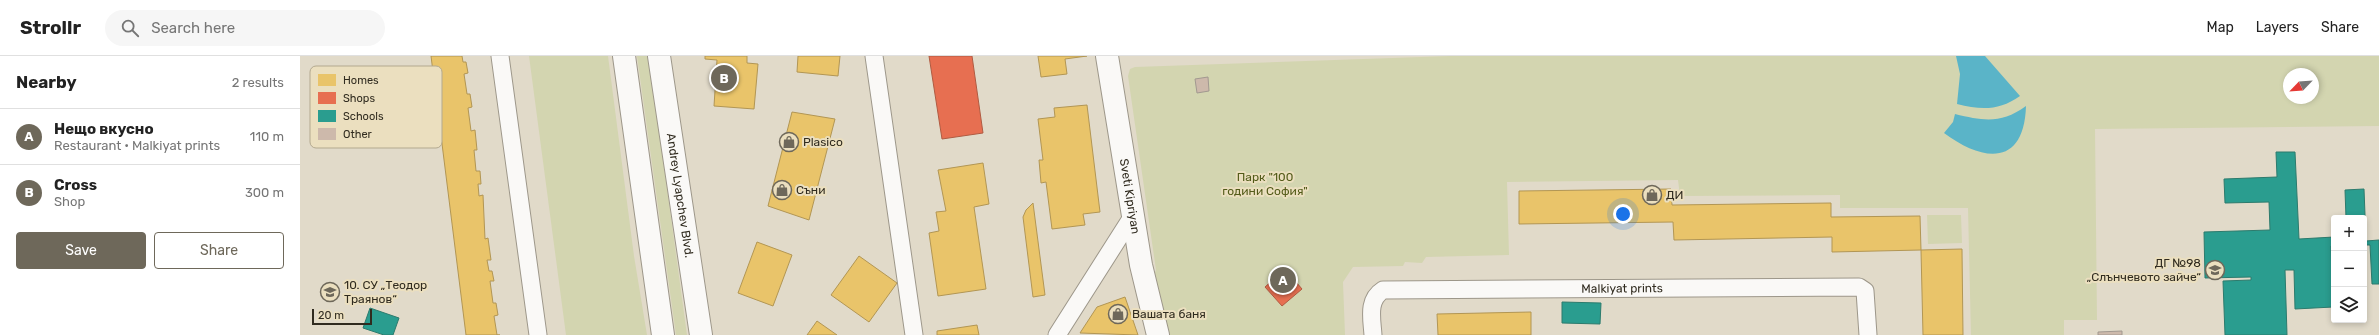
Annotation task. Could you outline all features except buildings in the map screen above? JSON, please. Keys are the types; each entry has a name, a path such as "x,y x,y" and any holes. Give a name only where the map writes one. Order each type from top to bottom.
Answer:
{"main road":[{"path":"624,56 663,335"},
{"name":"Andrey Lyapchev Blvd.","path":"659,56 701,335"},
{"name":"Sveti Kipriyan","path":"1107,56 1132,217 1149,301 1158,335"}],"street":[{"path":"500,56 538,335"},
{"path":"874,56 914,335"},
{"path":"1057,335 1132,217"},
{"name":"Malkiyat prints","path":"1373,335 1372,303 1376,294 1383,290 1859,288 1865,292 1868,300 1868,335"}],"green space":[{"path":"529,56 608,56 634,256 647,335 566,335"},
{"path":"637,56 649,56 687,335 676,335"},
{"name":"Парк \"100 години София\"","path":"1450,56 2379,56 2379,126 2095,129 2097,320 2064,320 2064,335 1971,335 1968,208 1840,208 1840,195 1680,196 1678,180 1507,182 1509,255 1426,257 1422,263 1405,262 1403,266 1353,267 1343,282 1345,335 1169,335 1154,284 1156,270 1128,76 1130,69 1135,67"},
{"path":"1927,215 1961,215 1962,243 1928,244"}],"water":[{"path":"1956,56 1985,56 2020,96 2005,104 1990,108 1957,104 1960,74"},
{"path":"2026,106 2024,126 2018,140 2009,149 1999,153 1987,153 1973,150 1944,133 1953,122 1955,114 1975,118 1992,119 2008,116"}],"place":[{"name":"Cross","path":"724,78"},
{"name":"Plasico","path":"789,142"},
{"name":"Съни","path":"782,190"},
{"name":"ДИ","path":"1652,195"},
{"name":"ДГ №98 „Слънчевото зайче“","path":"2215,270"},
{"name":"Нещо вкусно","path":"1283,280"},
{"name":"10. СУ „Теодор Траянов“","path":"330,292"},
{"name":"Вашата баня","path":"1118,314"}]}
